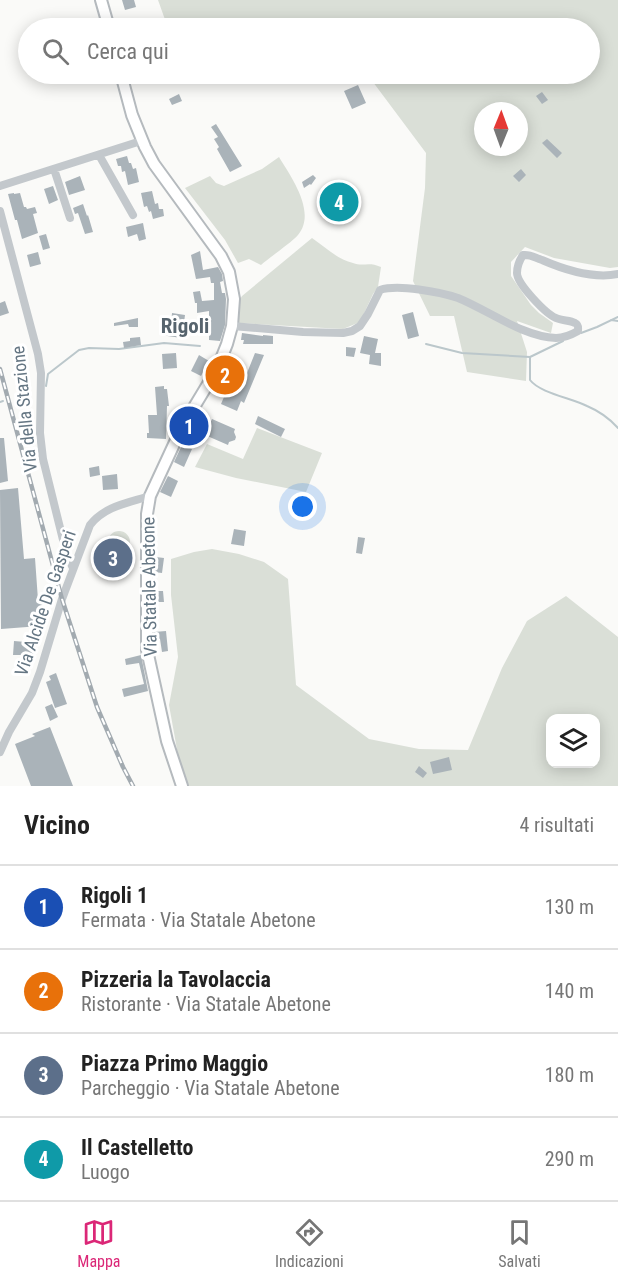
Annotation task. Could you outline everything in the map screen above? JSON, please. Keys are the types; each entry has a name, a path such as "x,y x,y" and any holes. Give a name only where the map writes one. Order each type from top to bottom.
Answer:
{"main road":[{"path":"101,0 106,18"},
{"name":"Via Statale Abetone","path":"124,84 141,141 154,164 221,256 226,266 234,298 232,326 223,356 182,427 150,496 147,514 147,650 167,741 182,786"}],"street":[{"path":"0,186 141,141"},
{"path":"99,155 133,215"},
{"path":"54,169 70,218"},
{"name":"Via della Stazione","path":"0,212 38,354 41,373 40,433 43,459 67,556 73,568"},
{"path":"232,326 303,332 343,333 352,331 360,326 380,290 387,288 417,289 458,298 510,324 537,334 556,338 566,337 578,331 578,326 576,323 557,319 541,308 520,281 517,268 523,255 574,271 605,277 618,274"},
{"name":"Via Alcide De Gasperi","path":"0,752 32,693 62,599 90,525 98,516 116,506 150,496"}],"shaded area":[{"path":"158,0 618,0 618,267 610,268 554,258 525,247 511,262 511,276 531,305 553,323 551,333 517,321 527,352 526,381 467,372 454,316 430,316 413,281 425,188 426,153 374,84 600,84 600,18 164,18"},
{"path":"279,157 304,205 303,226 295,238 261,265 249,259 238,263 225,240 185,188 210,176 216,183 224,186 262,169"},
{"path":"312,238 347,261 381,267 378,287 360,322 343,329 238,323 239,301 242,296"},
{"path":"257,428 322,453 306,492 195,467 207,444 243,459"},
{"path":"119,531 127,534 130,542 127,550 119,553 111,550 108,542 111,534"},
{"path":"212,549 264,562 288,579 296,685 369,739 419,749 468,750 502,668 527,621 566,596 618,637 618,786 189,786 178,755 169,705 178,657 171,595 171,559"}],"building":[{"path":"122,0 134,0 136,7 125,10"},
{"path":"358,85 366,103 352,109 344,91"},
{"path":"542,92 548,100 542,104 536,96"},
{"path":"179,94 182,101 172,105 169,99"},
{"path":"216,124 242,166 230,172 214,139 218,137 211,127"},
{"path":"547,139 562,153 557,158 542,143"},
{"path":"127,156 133,169 136,168 139,182 128,185 125,171 122,172 116,159"},
{"path":"521,169 526,175 519,182 513,176"},
{"path":"313,175 316,178 311,185 304,188 302,182"},
{"path":"80,176 85,190 69,195 65,182"},
{"path":"53,186 58,200 49,204 44,189"},
{"path":"334,190 351,207 342,216 330,204 335,199 330,194"},
{"path":"152,191 155,204 158,203 159,209 163,209 164,216 153,219 151,211 149,212 147,206 144,207 141,193"},
{"path":"20,193 24,207 27,209 35,207 37,213 33,214 38,233 22,239 8,194"},
{"path":"83,204 93,232 85,234 78,213 75,214 73,208"},
{"path":"143,223 146,239 139,241 137,234 128,237 126,227"},
{"path":"46,234 50,248 43,250 39,236"},
{"path":"200,251 203,270 218,267 222,274 223,281 220,282 226,299 225,325 220,341 209,340 209,311 197,313 197,303 195,303 193,292 200,291 202,301 214,300 214,283 211,283 210,277 196,279 191,255"},
{"path":"38,252 41,264 30,267 27,255"},
{"path":"5,301 9,313 0,316 0,303"},
{"path":"413,312 419,336 408,339 402,315"},
{"path":"172,313 185,315 182,338 160,335 174,331 171,326"},
{"path":"138,318 138,327 129,327 128,324 114,326 114,323"},
{"path":"242,333 273,336 273,344 243,344"},
{"path":"364,336 378,339 375,353 381,353 381,366 369,364 370,355 360,353"},
{"path":"140,337 141,345 124,348 123,342 130,341 130,338"},
{"path":"346,347 356,348 354,357 346,356"},
{"path":"176,353 177,368 163,369 162,354"},
{"path":"255,353 264,355 244,403 241,401 237,411 221,404 227,390 217,384 225,368 245,378"},
{"path":"199,355 209,361 201,376 191,371"},
{"path":"164,386 164,389 167,389 169,406 167,406 166,439 147,438 148,415 157,415 155,387"},
{"path":"258,416 285,429 281,437 255,424"},
{"path":"212,419 235,429 235,440 229,442 228,445 205,435"},
{"path":"0,438 4,438 8,481 0,483"},
{"path":"182,445 192,449 184,467 174,462"},
{"path":"99,466 100,475 90,477 89,468"},
{"path":"117,474 118,489 103,490 102,476"},
{"path":"168,476 178,481 171,497 160,492"},
{"path":"18,488 24,559 35,558 38,600 55,596 55,599 54,602 39,606 40,626 1,629 0,490"},
{"path":"234,529 246,531 244,546 231,544"},
{"path":"358,537 365,538 362,554 356,553"},
{"path":"156,557 164,558 162,573 154,572"},
{"path":"154,591 163,591 164,602 154,602"},
{"path":"166,631 168,651 162,652 160,639 154,639 154,632"},
{"path":"14,641 37,643 35,655 13,655"},
{"path":"141,655 148,691 124,697 122,689 144,684 139,663 126,665 125,659"},
{"path":"56,673 67,704 55,708 46,682 51,680 49,676"},
{"path":"52,704 58,717 50,721 45,707"},
{"path":"50,727 73,786 31,786 15,744"},
{"path":"449,757 452,770 433,774 430,762"},
{"path":"419,766 427,773 423,778 415,772"}],"waterway":[{"path":"581,333 618,317"},
{"path":"611,320 618,321"},
{"path":"426,344 462,353 530,357 563,341"},
{"path":"46,386 48,374 79,350 119,349 164,343 200,346"},
{"path":"530,357 530,380 535,385 596,410 618,428"}],"railway":[{"path":"0,369 62,599 97,707 133,786"}],"place":[{"name":"Il Castelletto","path":"339,202"},
{"name":"Pizzeria la Tavolaccia","path":"225,375"},
{"name":"Rigoli 1","path":"189,426"},
{"name":"Piazza Primo Maggio","path":"113,558"}],"district":[{"name":"Rigoli","path":"185,326"}]}
